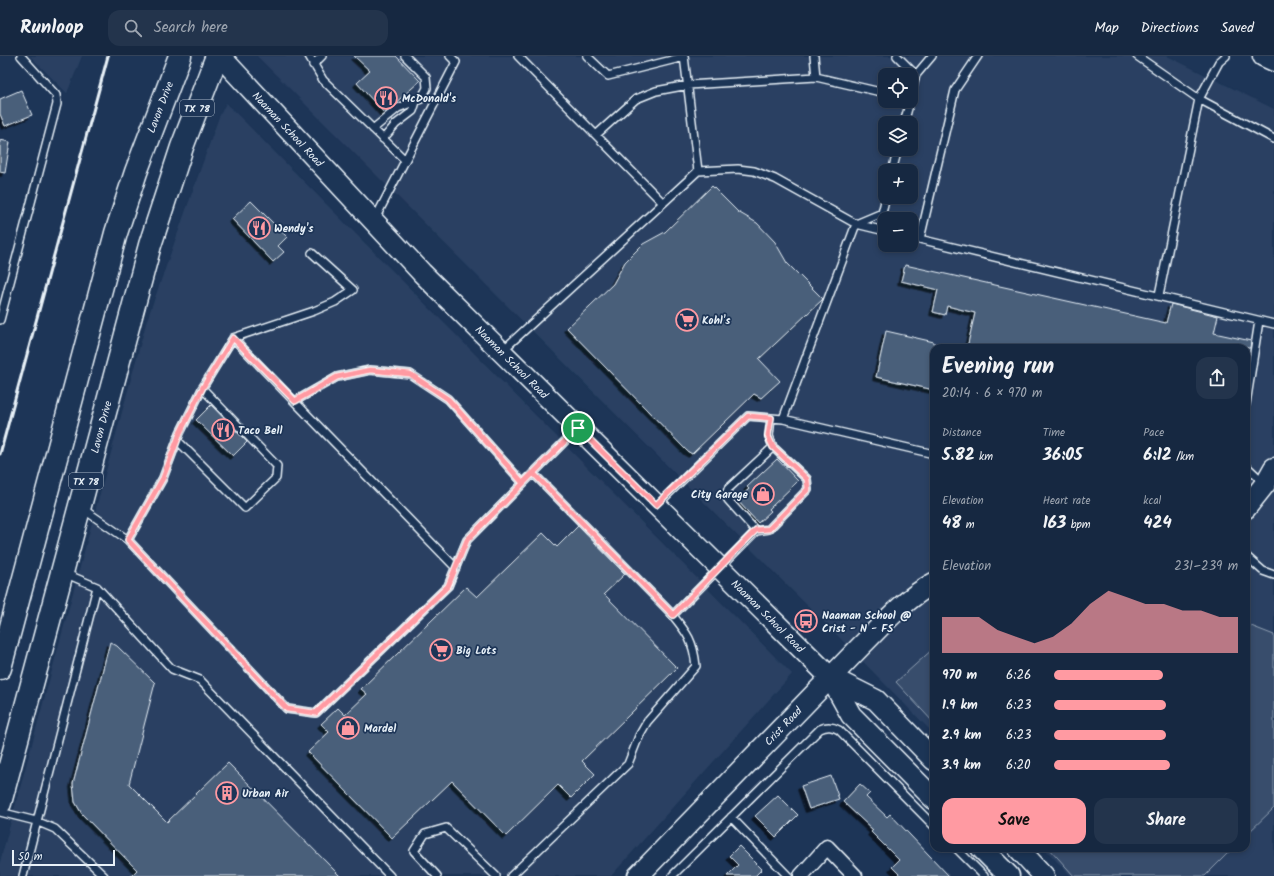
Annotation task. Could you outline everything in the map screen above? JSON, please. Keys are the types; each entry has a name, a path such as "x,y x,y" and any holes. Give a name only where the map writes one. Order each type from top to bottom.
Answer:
{"main road":[{"name":"Lavon Drive","path":"0,668 116,233 136,172 180,56"},
{"name":"Lavon Drive","path":"0,803 150,245 182,147 218,56"},
{"name":"Naaman School Road","path":"218,56 422,273 830,677 851,715 930,796"},
{"path":"1263,56 1274,61"},
{"path":"1250,503 1270,476"},
{"path":"45,498 79,507"},
{"name":"Crist Road","path":"638,876 830,677 896,611 930,585"},
{"name":"Naaman School Road","path":"830,677 876,700 930,756"},
{"path":"985,852 1009,876"},
{"path":"1022,852 1044,876"}],"street":[{"path":"801,876 827,847 856,876"}],"lane":[{"path":"0,320 57,104 56,95 21,56"},
{"path":"309,56 323,80 405,160"},
{"path":"313,65 322,56"},
{"path":"373,129 398,108 416,102 424,95 428,82 423,74 405,56"},
{"path":"374,221 458,59 450,56"},
{"path":"518,56 663,203"},
{"path":"587,56 608,76 684,57 698,171"},
{"path":"814,56 816,77"},
{"path":"897,56 909,68"},
{"path":"918,73 932,56"},
{"path":"978,56 955,90 920,239 1160,295 1274,324"},
{"path":"1137,56 1199,99 1274,139"},
{"path":"1160,295 1199,99 1219,62 1226,56"},
{"path":"596,135 636,99 656,91 688,85 816,77 878,91"},
{"path":"383,139 396,124 413,111 416,102"},
{"path":"501,352 698,171 738,169 754,171 775,179 856,224 878,229"},
{"path":"783,419 856,224 882,213 884,204"},
{"path":"128,540 163,478 178,440 202,388 217,361 233,338 314,311 335,302 353,290 312,253"},
{"path":"1250,378 1259,321"},
{"path":"233,338 456,568"},
{"path":"295,401 337,377 370,370 410,374 448,399 523,483"},
{"path":"178,440 245,508 276,478 277,466 202,388"},
{"path":"656,505 748,416 783,419 930,453"},
{"path":"673,615 756,530 769,529 808,489 807,479 773,447 768,436 771,418"},
{"path":"79,507 128,540 287,709 316,713 448,586 467,540 578,428"},
{"path":"756,530 726,496 728,489 773,447"},
{"path":"1250,468 1270,476"},
{"path":"511,876 628,764 639,736 647,722 696,666 694,646 686,631 673,615 533,473"},
{"path":"1250,560 1263,571 1274,575"},
{"path":"62,572 97,587 172,669 200,680 390,876"},
{"path":"23,876 97,587"},
{"path":"672,876 820,730 830,726 839,730 930,822"},
{"path":"0,812 36,821 55,829 104,876"},
{"path":"731,817 788,876"},
{"path":"436,876 414,850 425,834 446,828 496,876"},
{"path":"960,852 984,876"}],"shaded area":[{"path":"30,56 82,56 67,93"},
{"path":"257,56 1167,56 1274,109 1274,876 1071,876 1048,852 1250,852 1250,344 930,344 930,730 833,631"},
{"path":"226,103 792,674 611,876 0,876 0,862 147,320 219,117"},
{"path":"1250,626 1274,635 1274,808 1250,831"},
{"path":"930,652 930,719 896,682"},
{"path":"1053,852 1229,852 1205,876 1074,876"}],"building":[{"name":"McDonald's","path":"354,56 396,56 420,81 384,113 357,83 370,71"},
{"path":"21,90 32,115 5,126 0,114 0,99"},
{"path":"0,140 10,142 5,173 0,172"},
{"name":"Kohl's","path":"712,186 738,212 757,223 775,242 787,263 823,299 759,359 780,381 761,398 754,394 692,454 687,451 567,328 613,284 625,262 643,244 665,232"},
{"name":"Wendy's","path":"251,201 287,237 278,246 284,252 273,262 232,219"},
{"path":"905,265 1166,323 1171,304 1218,316 1214,333 1251,341 1250,348 1250,344 968,344 975,313 947,306 945,315 933,312 938,290 901,281"},
{"path":"886,331 934,342 934,344 930,344 930,389 876,377"},
{"name":"Taco Bell","path":"211,405 247,442 233,456 196,420"},
{"name":"City Garage","path":"777,459 798,481 769,509 771,511 758,523 737,500 749,489 747,487"},
{"path":"578,526 625,574 604,594 677,668 582,761 595,774 571,798 558,785 506,836 452,781 392,838 308,752 329,732 321,724 338,708 345,715 367,694 361,689 466,587 477,597 543,533 557,547"},
{"path":"110,642 117,646 155,683 129,784 167,822 228,763 340,876 131,876 137,870 82,814 75,802 73,784"},
{"path":"831,776 839,799 809,809 801,786"},
{"path":"860,784 870,793 866,797 887,817 890,814 949,876 901,876 892,867 899,860 871,832 873,830 843,802"},
{"path":"778,795 798,815 776,837 755,816"},
{"path":"739,846 762,869 755,876 727,876 738,865 729,856"}],"railway":[{"path":"0,454 108,56"}],"place":[{"name":"McDonald's","path":"386,98"},
{"name":"Wendy's","path":"259,228"},
{"name":"Kohl's","path":"687,320"},
{"name":"Taco Bell","path":"223,430"},
{"name":"City Garage","path":"763,494"},
{"name":"Naaman School @ Crist - N - FS","path":"806,621"},
{"name":"Big Lots","path":"441,650"},
{"name":"Mardel","path":"348,728"},
{"name":"Urban Air","path":"227,793"}],"route":[{"path":"578,428 533,473 467,540 448,586 316,713 287,709 128,540 163,478 180,433 203,387 217,361 233,338 295,401 337,377 370,370 410,374 448,399 523,483 533,473 673,615 756,530 763,531 769,529 808,489 807,479 773,447 768,436 771,418 748,416 656,505 578,428"}]}
